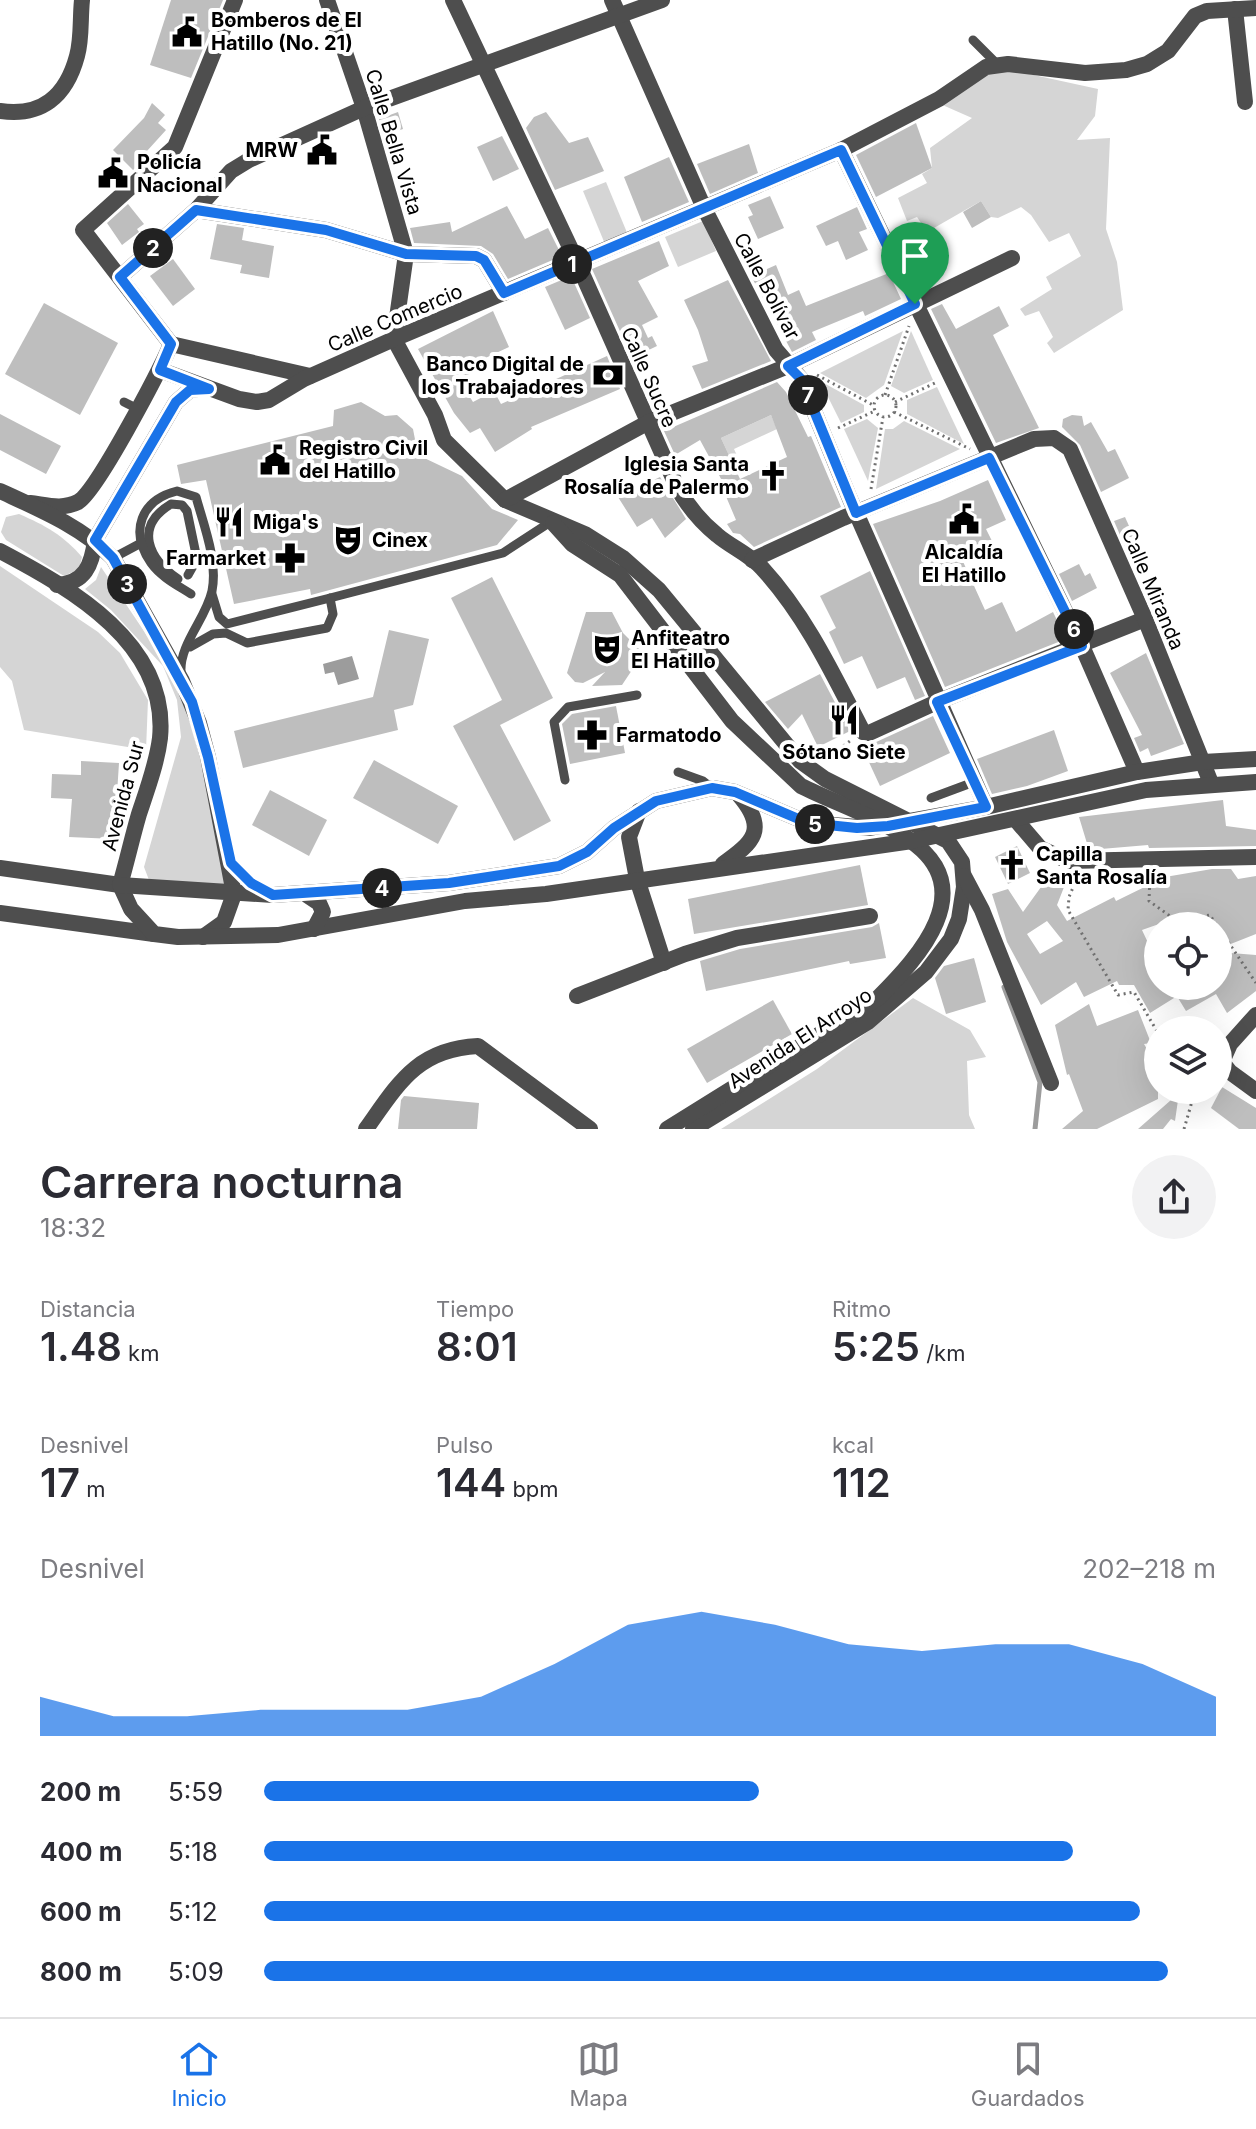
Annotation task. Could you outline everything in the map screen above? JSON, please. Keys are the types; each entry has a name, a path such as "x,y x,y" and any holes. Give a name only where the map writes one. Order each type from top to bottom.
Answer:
{"street":[{"path":"0,111 24,114 41,109 63,87 78,56 82,0"},
{"path":"235,0 175,147 83,230 171,344 310,376"},
{"name":"Calle Bella Vista","path":"327,0 364,108 406,254 394,339"},
{"name":"Calle Sucre","path":"453,0 686,503 716,535 752,560 792,603 863,732"},
{"path":"120,277 196,210 231,171 364,108 483,65 615,7 662,0"},
{"name":"Calle Bolívar","path":"615,7 704,208 776,350 801,379 937,702 986,807"},
{"name":"Calle Comercio","path":"160,370 209,389 257,402 269,400 310,376 394,339 841,150 939,99 975,72 1008,64 1085,73 1126,70 1147,64 1168,51 1195,8 1207,11 1256,8"},
{"path":"1235,9 1245,102"},
{"path":"841,150 1082,646 1137,772"},
{"path":"196,210 326,230 406,254 481,258 504,293"},
{"path":"505,500 518,490 647,423 788,366 1012,258"},
{"path":"394,339 435,415 444,440 505,500 585,534 623,558 659,590 800,761 948,841 962,862 963,875 982,910 1051,1083"},
{"path":"0,508 22,501 62,508 88,496 131,405 160,370 171,344"},
{"path":"57,585 72,582 85,573 92,562 95,540 176,402 190,390 209,389"},
{"name":"Calle Miranda","path":"989,458 1034,439 1054,438 1070,449 1145,619 1211,783"},
{"path":"752,560 989,458"},
{"path":"0,491 61,519 95,540 113,558 182,681 199,723 231,863 234,894 224,922 203,937"},
{"name":"Avenida El Arroyo","path":"552,521 572,544 620,575 732,721 788,776 810,791 888,826 912,841 933,860 942,890 936,925 914,961 878,998 667,1129"},
{"name":"Avenida Sur","path":"0,551 57,585 120,631 145,665 157,695 160,739 120,885"},
{"path":"863,732 869,733 937,702 1145,619"},
{"path":"0,868 120,885 234,894 307,895 449,883 559,866 587,852 656,801 712,788 735,792 808,823 857,828 911,822 1137,772 1203,762 1256,759"},
{"path":"0,913 154,934 203,937 278,935 465,901 546,894 912,841 1016,820 1107,797 1211,783 1256,782"},
{"path":"718,867 743,849 754,834 754,816 735,792"},
{"path":"640,810 629,837 637,879 664,963"},
{"path":"1016,820 1032,840 1050,855 1068,861 1256,857"},
{"path":"231,863 251,883 273,895"},
{"name":"Avenida El Arroyo","path":"693,1129 868,1022 926,972 951,939 959,919 963,875"},
{"path":"120,885 131,909 154,934"},
{"path":"307,895 319,903 323,912 314,929"},
{"path":"577,996 737,938 870,916"},
{"path":"1256,1015 1230,1044 1222,1062 1230,1072 1256,1091"},
{"path":"366,1129 404,1075 434,1054 455,1047 478,1046 590,1129"}],"lane":[{"path":"973,40 999,66"},
{"path":"188,575 197,559 187,511 182,505 171,504 160,511 151,524 151,549 161,567 191,591 163,576 152,565 143,542 140,526 146,507 163,494 186,492 196,497 211,565 212,593 222,621 227,624 503,553 552,521"},
{"path":"113,558 143,542"},
{"path":"197,559 211,565"},
{"path":"182,681 180,667 185,652 212,593"},
{"path":"185,652 194,643 213,634 226,633 247,643 327,628 333,614 330,598"},
{"path":"241,621 247,643"},
{"path":"565,780 554,722 568,707 637,695"},
{"path":"678,772 703,781 712,788"},
{"path":"931,798 974,782"}],"path":[{"path":"898,328 911,322"},
{"path":"911,322 916,334"},
{"path":"873,405 876,399 885,395 911,322"},
{"path":"810,372 823,365"},
{"path":"810,372 817,386"},
{"path":"810,372 873,405 883,417"},
{"path":"895,402 939,381"},
{"path":"885,395 895,402"},
{"path":"894,412 895,402"},
{"path":"838,428 875,411"},
{"path":"883,417 894,412"},
{"path":"894,412 971,450"},
{"path":"863,483 870,497 883,417"},
{"path":"964,436 971,450"},
{"path":"956,456 971,450"},
{"path":"812,769 863,732"},
{"path":"1150,860 1149,901 1164,912"},
{"path":"1089,862 1077,878 1069,897 1068,910 1118,995 1134,992 1148,1016"},
{"path":"1232,948 1256,983"},
{"path":"1184,1129 1191,1104"}],"shaded area":[{"path":"990,72 1020,72 1098,89 1095,116 1077,140 1110,138 1106,229 1117,262 1123,310 1054,353 1047,343 1053,337 1039,311 1025,316 1020,309 1052,289 1046,277 1081,256 1069,233 1049,242 1031,215 1021,207 998,218 991,217 981,201 927,232 917,217 907,221 898,198 927,183 922,174 932,168 930,148 972,118 938,103"},
{"path":"606,182 628,235 605,244 583,191"},
{"path":"703,221 716,251 678,267 665,237"},
{"path":"903,331 884,385 866,398 820,373"},
{"path":"911,331 933,380 904,393 891,386"},
{"path":"820,381 864,405 864,412 841,423"},
{"path":"937,387 964,444 907,414 907,400"},
{"path":"771,415 777,429 734,449 744,471 722,481 717,470 732,462 721,438"},
{"path":"867,419 878,428 868,481 844,429"},
{"path":"904,421 960,449 876,489 885,429 893,429"},
{"path":"19,514 46,527 68,543 82,557 79,569 64,576 6,540 1,532 6,517"},
{"path":"0,566 98,632 120,653 148,700 146,750 24,730 12,681 0,667"},
{"path":"101,567 164,661 199,736 226,888 149,880 144,867 181,737 177,700 163,666 111,610 85,589 96,580"},
{"path":"352,656 359,679 338,685 334,672 325,674 323,664"},
{"path":"913,998 970,1030 986,1057 967,1061 969,1115 975,1129 721,1129 817,1069"}],"building":[{"name":"Bomberos de El Hatillo (No. 21)","path":"171,0 223,0 191,78 150,65"},
{"path":"152,103 165,115 158,123 166,130 147,151 150,155 133,170 113,150 144,118"},
{"path":"398,112 403,129 383,136 379,119"},
{"path":"546,112 569,143 588,137 604,171 555,190 526,128 534,117"},
{"path":"916,123 932,168 876,197 856,155"},
{"path":"502,136 519,169 493,181 477,147"},
{"path":"749,144 758,173 710,194 697,164"},
{"path":"669,157 689,202 642,222 624,177"},
{"path":"770,196 784,228 758,239 748,217 753,215 748,205"},
{"path":"981,201 991,217 972,228 963,212"},
{"path":"128,204 144,224 122,245 107,223"},
{"path":"507,206 525,239 548,228 562,256 508,279 493,254 481,246 414,243 410,228 450,222 452,232"},
{"path":"857,207 867,229 859,232 868,250 846,260 838,241 826,246 816,226"},
{"path":"217,224 244,228 242,240 274,246 269,278 240,273 242,265 210,259"},
{"path":"659,241 669,266 638,281 658,317 642,325 648,338 652,336 657,346 632,358 592,269"},
{"path":"173,259 195,289 173,306 150,276"},
{"path":"776,265 788,295 799,290 806,306 889,273 901,299 865,316 863,311 812,332 816,340 792,352 751,276"},
{"path":"932,267 938,281 921,290 914,275"},
{"path":"571,276 590,318 565,330 545,287"},
{"path":"728,280 771,361 702,389 692,366 708,361 684,300"},
{"path":"44,303 118,343 80,415 5,374"},
{"path":"942,304 956,329 999,306 1009,326 993,335 1039,428 996,443 931,309"},
{"path":"493,311 509,347 479,361 482,368 459,380 473,402 494,391 501,404 607,356 620,389 531,427 495,452 480,428 470,433 454,413 418,349"},
{"path":"777,382 786,392 808,437 811,436 841,507 754,547 740,534 733,533 727,524 736,520 722,487 725,486 700,440 675,455 664,431","holes":["771,415 787,457 740,479 721,438"]},
{"path":"361,402 385,416 397,415 413,429 418,455 462,476 492,509 518,520 497,545 311,595 310,589 234,604 206,480 181,484 177,465 333,426 334,410"},
{"path":"0,414 61,446 46,474 0,450"},
{"path":"1072,415 1082,416 1084,426 1091,422 1108,452 1115,449 1129,478 1101,492 1080,445 1062,427 1063,419"},
{"path":"660,477 686,519 665,538 652,518 637,527 618,497"},
{"path":"988,480 1006,520 986,529 992,541 960,555 985,610 1002,602 1016,632 1053,612 1066,639 945,687 873,524 940,501"},
{"path":"1125,517 1137,544 1126,549 1114,521"},
{"path":"1079,564 1085,576 1090,573 1097,588 1072,601 1059,574"},
{"path":"870,571 925,696 915,700 905,677 877,689 862,656 844,664 829,632 836,628 820,596"},
{"path":"492,577 553,698 500,725 551,821 514,841 453,726 502,700 451,598"},
{"name":"Anfiteatro El Hatillo","path":"586,612 612,612 623,633 648,658 643,665 632,670 622,685 592,686 605,672 583,683 575,682 567,673"},
{"path":"389,630 429,639 413,705 394,710 398,730 243,768 234,731 373,697"},
{"path":"1146,653 1184,744 1151,756 1148,748 1140,752 1134,738 1142,735 1110,673"},
{"path":"820,674 850,731 818,747 802,714 788,729 765,702"},
{"name":"Farmatodo","path":"616,706 625,753 570,764 562,724 572,714"},
{"path":"933,716 950,753 880,786 861,745 874,743"},
{"path":"1054,730 1068,771 1027,786 992,794 977,759"},
{"path":"374,760 458,806 438,844 353,798"},
{"path":"81,761 119,763 114,839 69,837 72,799 51,798 52,774 81,775"},
{"path":"270,790 327,820 309,856 252,825"},
{"path":"1223,800 1226,826 1256,830 1256,846 1149,848 1148,845 1089,850 1079,817"},
{"name":"Capilla Santa Rosalía","path":"1017,846 1030,873 1008,884 995,857"},
{"path":"860,865 868,905 694,934 688,899"},
{"path":"1231,869 1238,879 1256,876 1256,934 1232,943 1232,912 1144,912 1144,1000 1171,1000 1150,1013 1134,985 1119,985 1117,981 1084,997 1076,982 1041,1005 1007,942 992,894 1008,889 1023,912 1049,876 1066,882 1057,905 1067,921 1114,897 1116,901 1165,877","holes":["1047,921 1063,941 1040,954 1027,934"]},
{"path":"879,923 886,958 850,964 849,961 706,991 700,961 740,949 872,927"},
{"path":"1232,953 1256,955 1256,991 1227,1013 1219,1000 1232,1000"},
{"path":"974,958 986,1002 946,1014 935,978 944,966"},
{"path":"773,1000 792,1034 707,1083 687,1049"},
{"path":"1179,1000 1205,1000 1186,1011"},
{"path":"1089,1004 1097,1026 1138,1010 1144,1025 1144,1104 1148,1104 1097,1129 1062,1129 1083,1111 1067,1075 1055,1025"},
{"path":"1232,1093 1256,1108 1256,1129 1239,1129 1211,1108 1213,1104 1232,1104"},
{"path":"404,1096 479,1103 477,1129 398,1129"},
{"path":"1166,1104 1177,1104 1175,1121 1171,1119 1163,1129 1138,1129"}],"waterway":[{"path":"1004,987 1040,1082 1035,1129"}],"place":[{"name":"Bomberos de El Hatillo (No. 21)","path":"187,32"},
{"name":"MRW","path":"322,150"},
{"name":"Policía Nacional","path":"113,173"},
{"name":"Banco Digital de los Trabajadores","path":"608,375"},
{"name":"Registro Civil del Hatillo","path":"275,460"},
{"name":"Iglesia Santa Rosalía de Palermo","path":"773,476"},
{"name":"Alcaldía El Hatillo","path":"964,519"},
{"name":"Miga's","path":"229,522"},
{"name":"Cinex","path":"348,540"},
{"name":"Farmarket","path":"290,558"},
{"name":"Anfiteatro El Hatillo","path":"607,649"},
{"name":"Sótano Siete","path":"844,720"},
{"name":"Farmatodo","path":"592,735"},
{"name":"Capilla Santa Rosalía","path":"1012,865"}],"route":[{"path":"841,150 915,304 788,366 801,379 856,513 989,458 1082,646 937,702 986,807 888,826 826,826 808,823 735,792 712,788 656,801 614,828 574,860 543,870 449,883 307,895 273,895 240,875 231,863 208,757 192,702 113,558 95,540 176,402 190,390 209,389 160,370 171,344 120,277 196,210 326,230 406,254 476,256 484,260 504,293 841,150"}]}
